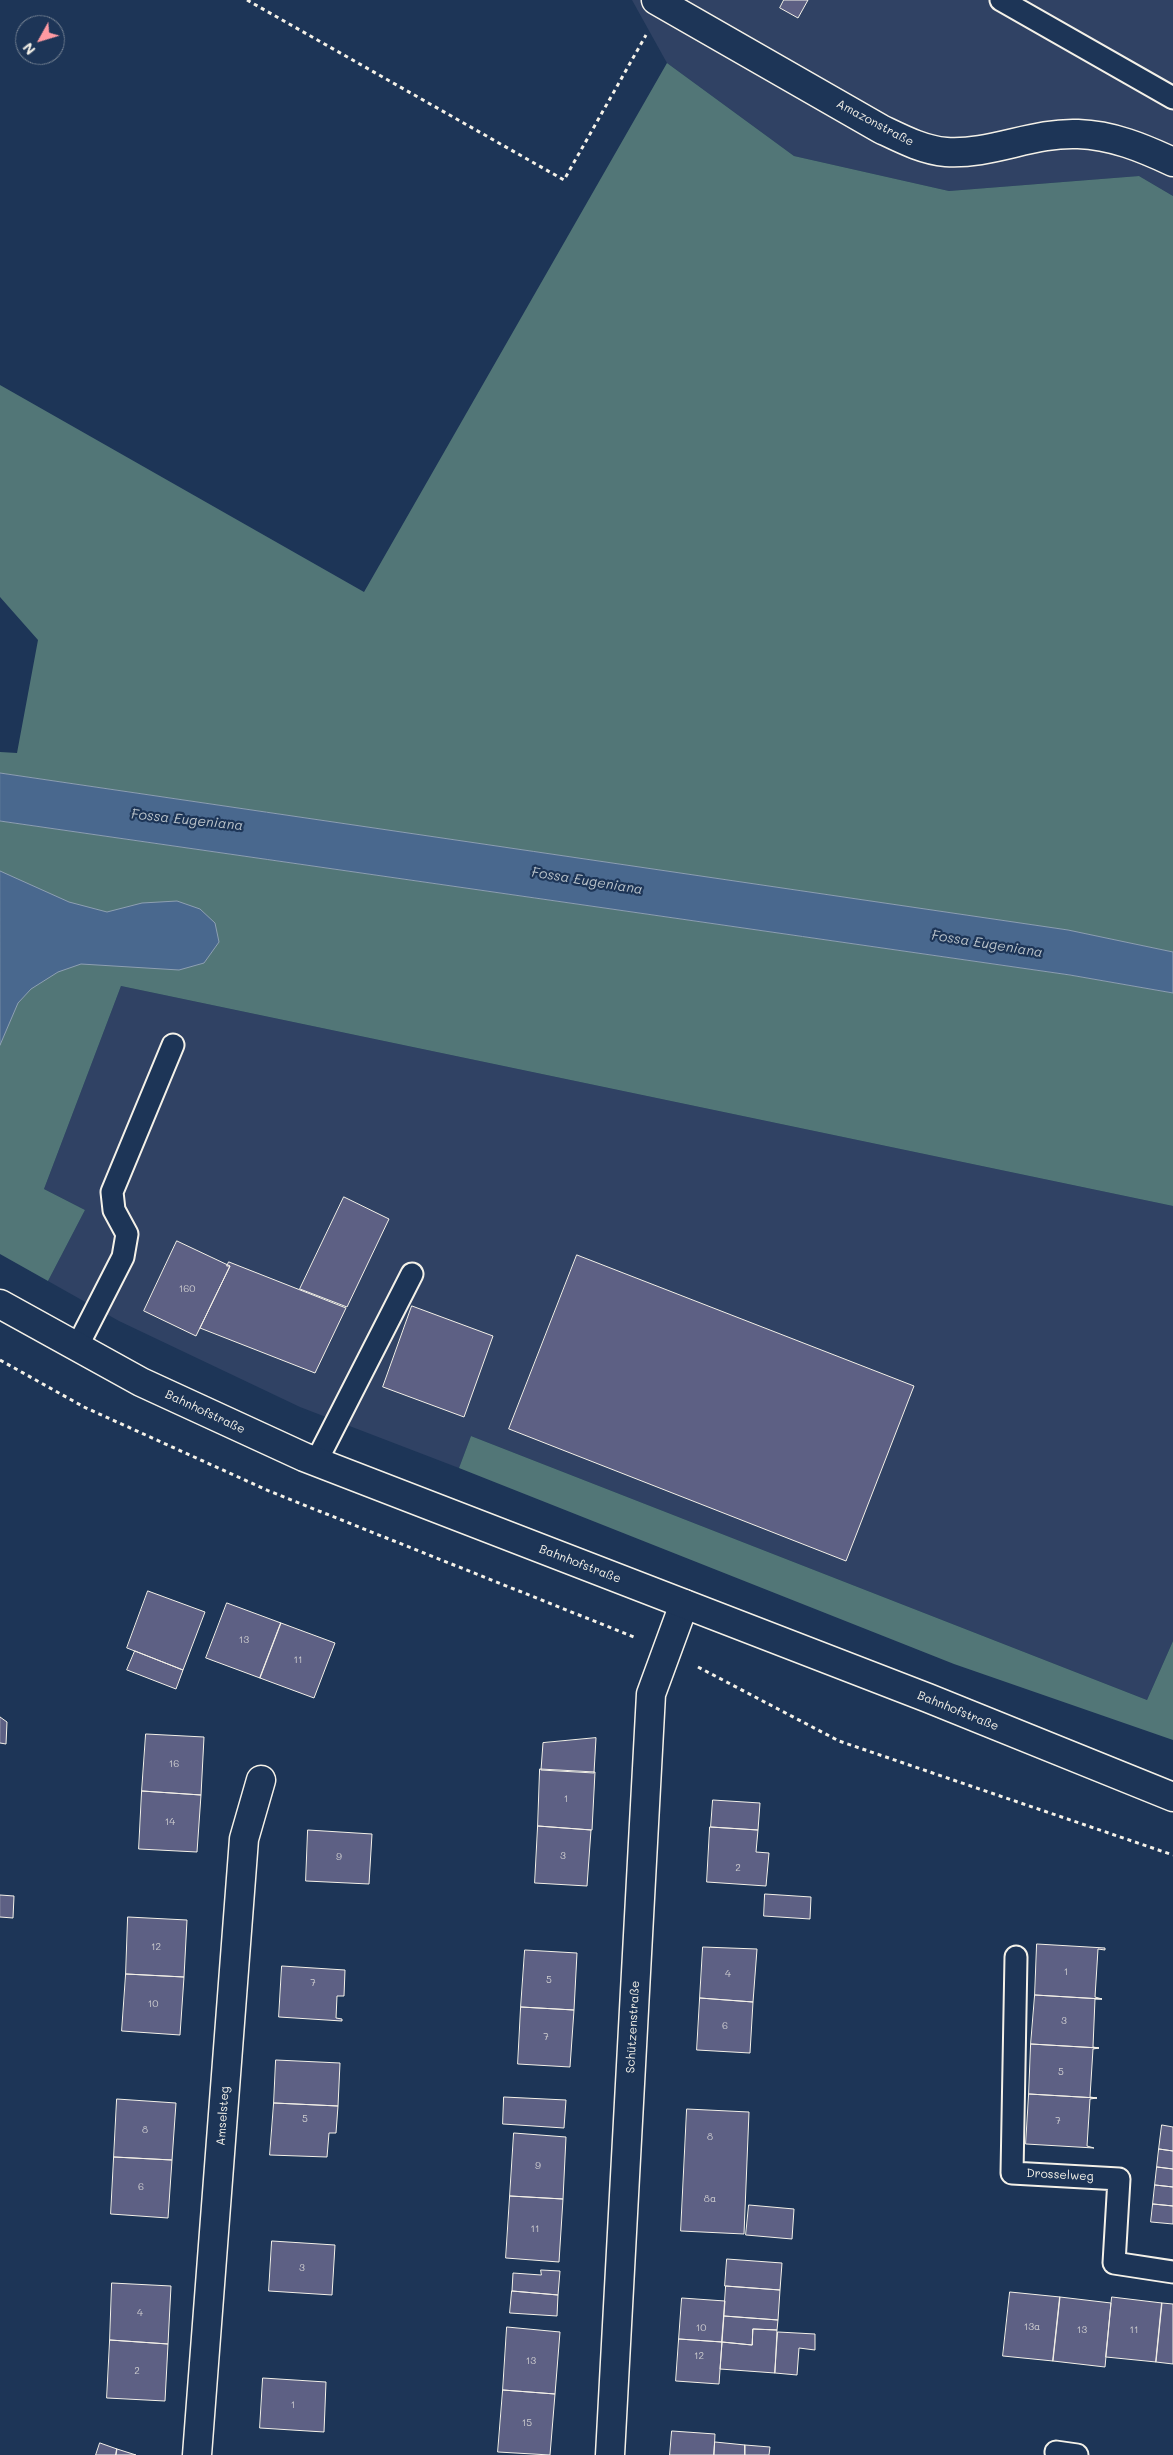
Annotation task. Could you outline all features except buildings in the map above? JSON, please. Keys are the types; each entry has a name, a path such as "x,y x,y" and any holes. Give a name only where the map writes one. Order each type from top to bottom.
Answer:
{"street":[{"name":"Amazonstraße","path":"660,2 881,130 915,146 945,152 970,152 1045,136 1078,134 1115,139 1143,148 1173,162"},
{"name":"Bahnhofstraße","path":"0,1304 141,1382 316,1462 928,1698 1173,1797"},
{"name":"Schützenstraße","path":"610,2455 651,1694 684,1604"},
{"name":"Amselsteg","path":"198,2455 244,1839 261,1780"}],"lane":[{"path":"1001,0 1173,98"},
{"path":"77,1347 123,1257 127,1234 114,1210 112,1192 173,1045"},
{"path":"316,1462 412,1274"},
{"name":"Drosselweg","path":"1016,1957 1012,2172 1119,2178 1114,2263 1173,2272"}],"path":[{"path":"247,0 564,180 660,2"},
{"path":"0,1360 84,1407 269,1491 666,1650 839,1741 1173,1855"}],"shaded area":[{"path":"632,0 1173,0 1173,196 1139,176 949,191 794,156 667,63"},
{"path":"121,986 1173,1206 1173,1641 1147,1700 471,1436 459,1468 300,1407 119,1321 48,1281 85,1210 44,1189"}],"green space":[{"path":"667,63 794,156 949,191 1139,176 1173,196 1173,952 1067,930 0,773 0,752 17,753 38,640 0,597 0,385 364,592"},
{"path":"0,821 1070,975 1173,993 1173,1206 121,986 44,1189 85,1210 48,1281 0,1254"},
{"path":"471,1436 1147,1700 1173,1641 1173,1740 954,1664 459,1468"}],"water":[{"name":"Fossa Eugeniana","path":"0,773 1068,930 1173,952 1173,993 1070,975 0,821"},
{"path":"0,871 69,902 107,912 142,903 177,901 200,909 215,923 219,942 204,963 179,970 81,964 58,972 31,989 18,1003 0,1045"}]}
